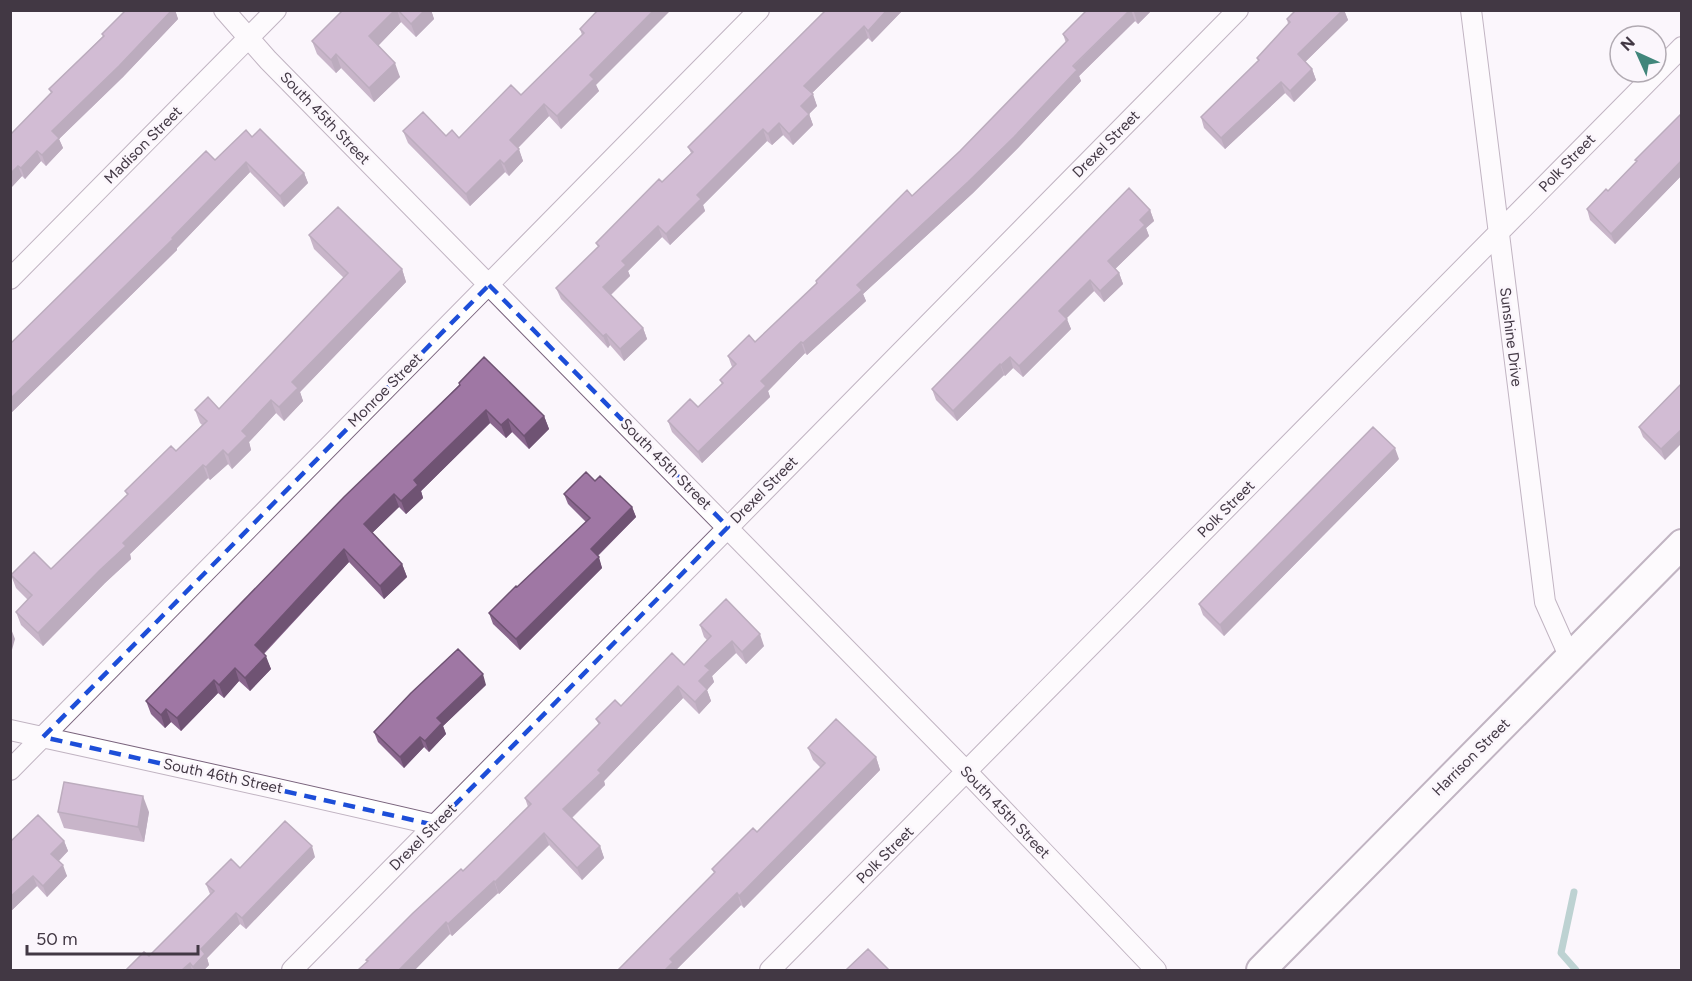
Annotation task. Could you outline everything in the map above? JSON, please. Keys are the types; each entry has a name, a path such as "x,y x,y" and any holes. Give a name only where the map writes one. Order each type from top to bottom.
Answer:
{"main road":[{"name":"Harrison Street","path":"1261,970 1682,544"}],"street":[{"name":"South 45th Street","path":"224,10 268,60 728,527 1156,970"},
{"name":"Madison Street","path":"10,279 276,10"},
{"name":"Monroe Street","path":"10,770 759,10"},
{"name":"Drexel Street","path":"292,970 1238,10"},
{"name":"Sunshine Drive","path":"1470,10 1545,602 1570,658"},
{"name":"Polk Street","path":"770,970 1682,47"},
{"name":"South 46th Street","path":"10,730 435,825"}],"highlighted area":[{"path":"489,285 728,527 435,825 43,737"}],"building":[{"path":"126,10 172,10 119,66 52,131 59,138 42,155 37,151 21,168 18,166 10,174 10,135 52,92 49,89 104,36 102,34"},
{"path":"343,10 395,10 369,36 395,63 369,88 336,54 331,60 312,41"},
{"path":"398,10 425,10 411,24"},
{"path":"598,10 654,10 590,75 594,79 557,116 544,104 510,140 519,149 504,164 500,160 466,194 403,131 423,112 446,136 452,130 459,138 511,85 521,95 584,33 580,29"},
{"path":"826,10 887,10 868,31 864,26 804,86 813,94 801,106 809,114 789,134 779,123 768,134 763,129 697,195 701,199 666,234 658,226 622,261 626,265 603,287 643,328 620,349 606,334 603,336 556,288 599,246 596,243 659,179 662,182 693,152 688,147"},
{"path":"1087,10 1130,10 1073,66 1077,70 1014,137 857,285 862,290 803,343 801,342 761,381 766,386 698,452 668,421 690,399 698,407 723,383 720,380 736,364 728,356 749,335 755,342 817,283 816,281 907,190 912,196 960,151 1068,40 1063,34"},
{"path":"1296,10 1343,10 1298,54 1312,69 1290,91 1281,82 1221,138 1201,117 1259,60 1257,58 1290,22 1287,19"},
{"path":"1682,113 1682,160 1611,234 1587,209 1606,189 1608,191"},
{"path":"260,129 304,173 280,196 246,162 173,239 10,399 10,344 206,151 215,160 246,130 252,137"},
{"path":"1129,188 1150,210 1140,220 1145,225 1108,261 1119,273 1100,291 1090,280 1059,311 1067,319 1019,366 1010,357 953,411 932,389"},
{"path":"338,207 402,269 292,382 298,388 279,407 271,400 242,431 247,436 228,455 223,450 206,467 203,465 123,543 126,546 38,633 16,612 32,595 11,575 34,552 51,569 128,494 125,491 171,446 176,451 207,421 195,410 208,397 219,409 348,273 309,235"},
{"path":"484,357 544,416 524,436 508,419 501,425 486,410 414,480 418,485 401,501 394,494 364,524 402,564 380,586 344,549 255,645 266,656 245,678 235,668 219,685 214,680 177,718 166,709 161,715 146,701 344,497 460,385 459,383"},
{"path":"1682,383 1682,429 1661,449 1639,427"},
{"path":"1373,427 1395,448 1220,625 1199,604"},
{"path":"586,472 595,481 600,476 632,507 591,549 599,557 516,639 489,613 590,518 564,494"},
{"path":"726,599 760,634 742,652 732,641 705,666 710,670 699,681 707,689 695,702 678,686 598,770 601,773 563,809 600,846 577,868 544,833 495,882 448,924 446,922 399,970 358,970 413,913 461,869 463,871 531,804 525,798 600,723 596,719 615,700 621,706 672,653 684,665 711,636 700,625"},
{"path":"458,649 483,674 437,718 442,723 425,741 420,737 400,757 374,732"},
{"path":"836,719 876,757 739,896 737,893 670,959 673,962 665,970 618,970 715,872 712,869 753,828 757,832 825,763 808,748"},
{"path":"64,782 143,796 138,827 58,812"},
{"path":"38,815 64,841 51,854 63,865 43,886 33,876 10,897 10,842"},
{"path":"285,821 312,846 242,918 236,913 201,949 205,954 193,967 190,963 182,970 126,970 144,952 149,956 214,891 206,884 231,859 240,868"},
{"path":"868,949 889,970 846,970"}],"waterway":[{"path":"1574,892 1561,953 1576,970"}]}
